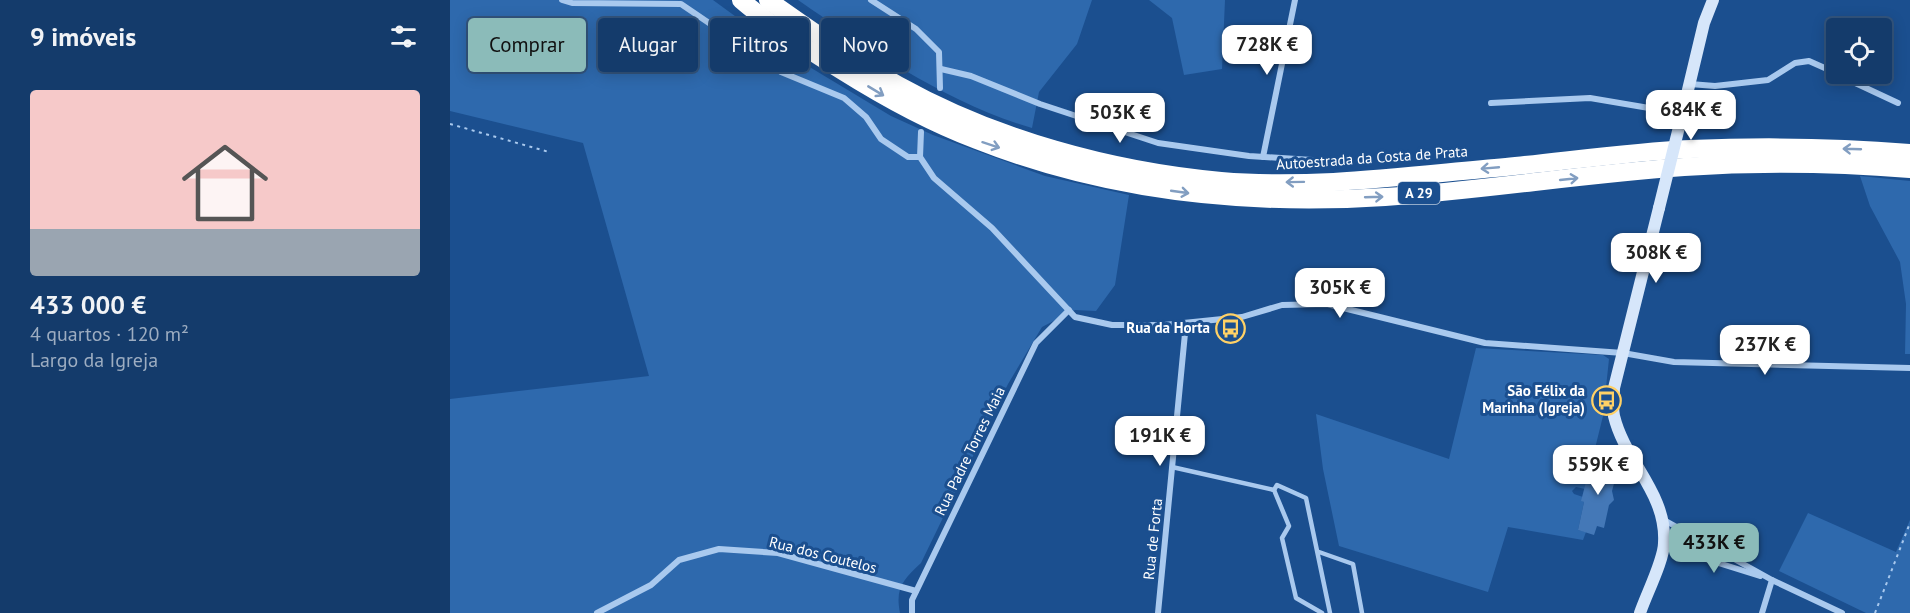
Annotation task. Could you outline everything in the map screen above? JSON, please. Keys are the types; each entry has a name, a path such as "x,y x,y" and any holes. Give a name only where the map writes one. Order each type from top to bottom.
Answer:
{"highway":[{"name":"A 29","path":"741,0 810,51 889,99 937,123 977,141 1058,167 1138,186 1218,197 1291,199 1384,197 1683,168 1757,164 1910,170"},
{"name":"Autoestrada da Costa de Prata","path":"768,0 818,36 898,85 983,124 1075,154 1142,170 1222,181 1296,183 1382,178 1687,149 1770,146 1910,153"}],"main road":[{"path":"1640,613 1664,546 1664,520 1654,494 1624,442 1614,415 1614,388 1704,23 1713,0"}],"street":[{"path":"562,0 572,3 681,3 782,72 844,98 866,117 881,139 908,157 920,157"},
{"path":"872,0 916,29 939,52 940,88"},
{"path":"1263,157 1295,0"},
{"path":"1689,84 1715,86 1768,80 1795,63 1809,60 1826,68"},
{"path":"941,69 971,76 1040,105 1158,143 1263,157 1312,160"},
{"path":"1859,84 1898,103"},
{"path":"1491,103 1590,98 1649,108 1685,98"},
{"path":"921,132 920,157 934,178 992,228 1075,317 1112,325 1185,323 1242,316 1282,305 1328,304 1485,343 1623,353 1674,362 1910,368"},
{"name":"Rua Padre Torres Maia","path":"912,613 912,600 916,591 1036,343 1069,310"},
{"name":"Rua de Forta","path":"1158,613 1185,323"},
{"path":"1664,520 1772,580 1842,613"},
{"path":"1664,546 1772,580"},
{"name":"Rua dos Coutelos","path":"597,613 651,585 679,560 719,549 778,553 916,591"},
{"path":"1762,613 1772,580"}],"lane":[{"path":"1172,466 1274,490"},
{"path":"1322,613 1296,598 1282,538 1289,526 1274,490 1277,484 1306,498 1330,613"},
{"path":"1318,552 1353,564 1362,613"}],"path":[{"path":"450,124 549,152"},
{"path":"1875,613 1910,523"}],"shaded area":[{"path":"450,0 713,0 738,18 710,18 710,72 809,72 809,67 891,116 933,135 1045,176 1129,195 1115,285 1096,311 1075,310 1042,327 1008,384 921,563 909,574 902,585 899,597 900,613 450,613 450,399 649,376 583,143 450,111"},
{"path":"798,0 1092,0 1077,44 1039,92 1032,128 969,104 908,72 909,18 824,18"},
{"path":"1149,0 1225,0 1222,69 1184,75 1172,18"},
{"path":"1860,176 1910,181 1910,354 1905,354 1906,304 1900,262 1870,206"},
{"path":"1476,348 1603,355 1609,359 1603,416 1585,489 1576,487 1572,491 1583,497 1578,530 1586,532 1583,540 1508,527 1488,592 1339,546 1323,469 1316,414 1449,459"},
{"path":"1808,513 1896,552 1910,520 1910,613 1866,613 1779,571"}],"building":[{"path":"1592,459 1619,465 1612,491 1614,500 1609,505 1604,528 1597,526 1594,535 1578,530 1584,502 1581,501"}],"place":[{"name":"Rua da Horta","path":"1231,328"},
{"name":"São Félix da Marinha (Igreja)","path":"1606,400"}]}
